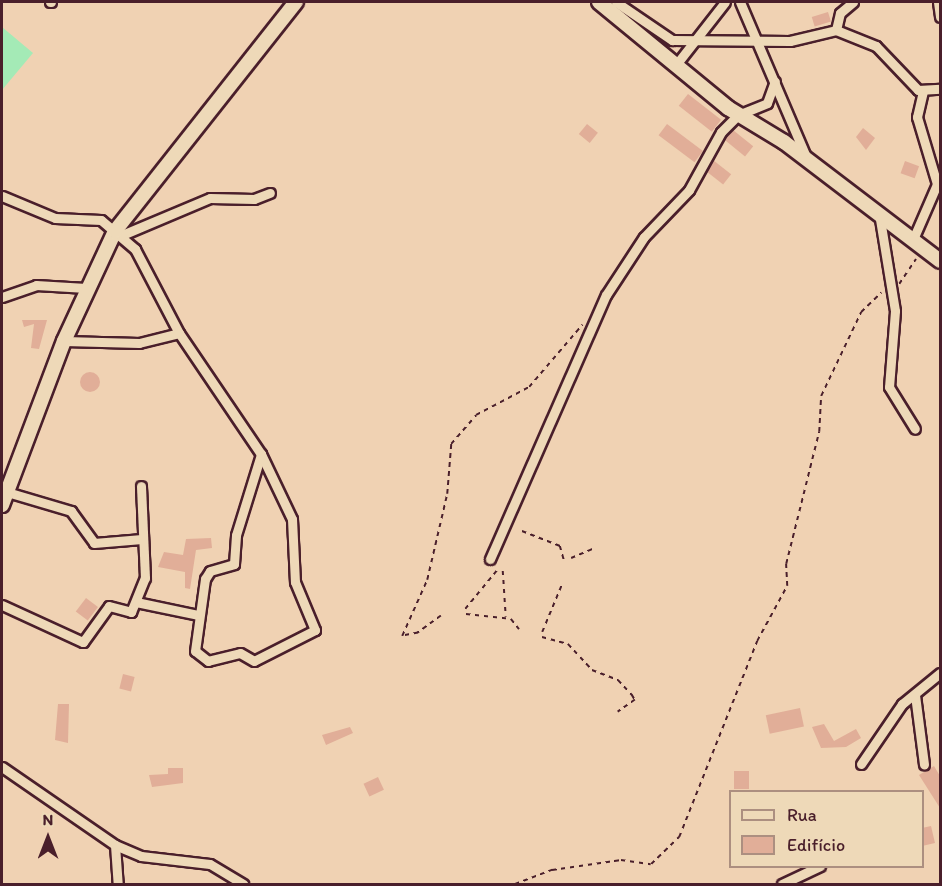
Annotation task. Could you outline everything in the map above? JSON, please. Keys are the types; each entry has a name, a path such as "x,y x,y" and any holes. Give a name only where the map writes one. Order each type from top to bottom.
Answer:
{"street":[{"path":"142,539 94,543 71,511 5,491 86,288 119,233 296,2"},
{"path":"599,2 738,115 807,159 919,242 940,261"},
{"path":"616,2 657,34 693,39 756,43 836,30 876,46 922,92"},
{"path":"675,66 693,39 725,2"},
{"path":"740,2 807,159"},
{"path":"836,30 840,13 853,2"},
{"path":"938,2 940,17"},
{"path":"490,560 596,313 644,237 680,201 705,155 738,115 767,103 775,81"},
{"path":"922,92 940,89"},
{"path":"919,242 936,184 917,117 922,92"},
{"path":"119,233 210,198 254,199 270,192"},
{"path":"2,196 55,218 101,220 119,233 147,267 179,333 261,454 292,519 295,582 315,630 254,661 240,653 208,661 196,654 198,615 207,574 234,564 236,535 261,454"},
{"path":"879,213 896,311 889,387 915,429"},
{"path":"2,297 36,285 86,288"},
{"path":"64,341 139,343 179,333"},
{"path":"2,605 83,642 109,606 129,613 145,578 141,486"},
{"path":"136,602 198,615"},
{"path":"861,764 902,704 940,673"},
{"path":"915,695 924,764"},
{"path":"2,767 115,845 141,856 202,862 243,885"},
{"path":"115,845 118,885"},
{"path":"782,885 818,868"}],"path":[{"path":"894,286 905,279 919,242"},
{"path":"515,885 552,870 621,860 651,864 679,837 757,641 787,586 786,564 819,432 821,396 861,312 884,291"},
{"path":"441,616 418,633 402,636 427,580 447,494 451,444 476,415 529,387 596,313"},
{"path":"522,531 560,546 564,560"},
{"path":"571,558 595,548"},
{"path":"465,609 498,570"},
{"path":"503,571 506,618"},
{"path":"542,632 562,584"},
{"path":"466,614 506,618 519,629"},
{"path":"542,636 568,644 591,670 618,680 632,695 632,704 618,712"}],"green space":[{"path":"2,27 33,53 2,90"}],"building":[{"path":"828,12 831,22 815,27 812,17"},
{"path":"688,94 721,120 712,132 679,106"},
{"path":"587,124 598,133 590,143 579,134"},
{"path":"667,124 703,151 695,162 659,135"},
{"path":"863,128 875,138 866,150 856,137"},
{"path":"733,130 753,146 745,156 725,140"},
{"path":"713,160 731,174 723,184 705,170"},
{"path":"905,161 919,166 915,178 901,173"},
{"path":"22,320 47,320 39,349 31,348 34,324 24,327"},
{"path":"90,372 97,375 100,382 97,389 90,392 83,389 80,382 83,375"},
{"path":"211,538 212,548 196,550 190,589 185,588 185,572 158,567 164,552 183,555 186,539"},
{"path":"86,598 98,607 88,621 76,612"},
{"path":"123,674 135,677 131,691 119,689"},
{"path":"58,704 69,704 68,743 55,740"},
{"path":"800,708 804,727 770,734 766,715"},
{"path":"824,724 834,741 856,729 861,738 846,747 821,748 812,727"},
{"path":"350,727 353,733 326,745 322,735"},
{"path":"934,766 940,776 940,808 919,775"},
{"path":"168,768 183,768 183,783 152,787 149,775 168,774"},
{"path":"734,771 749,771 749,789 734,789"},
{"path":"378,777 384,790 369,796 363,784"},
{"path":"931,826 935,843 924,846 924,828"}]}
